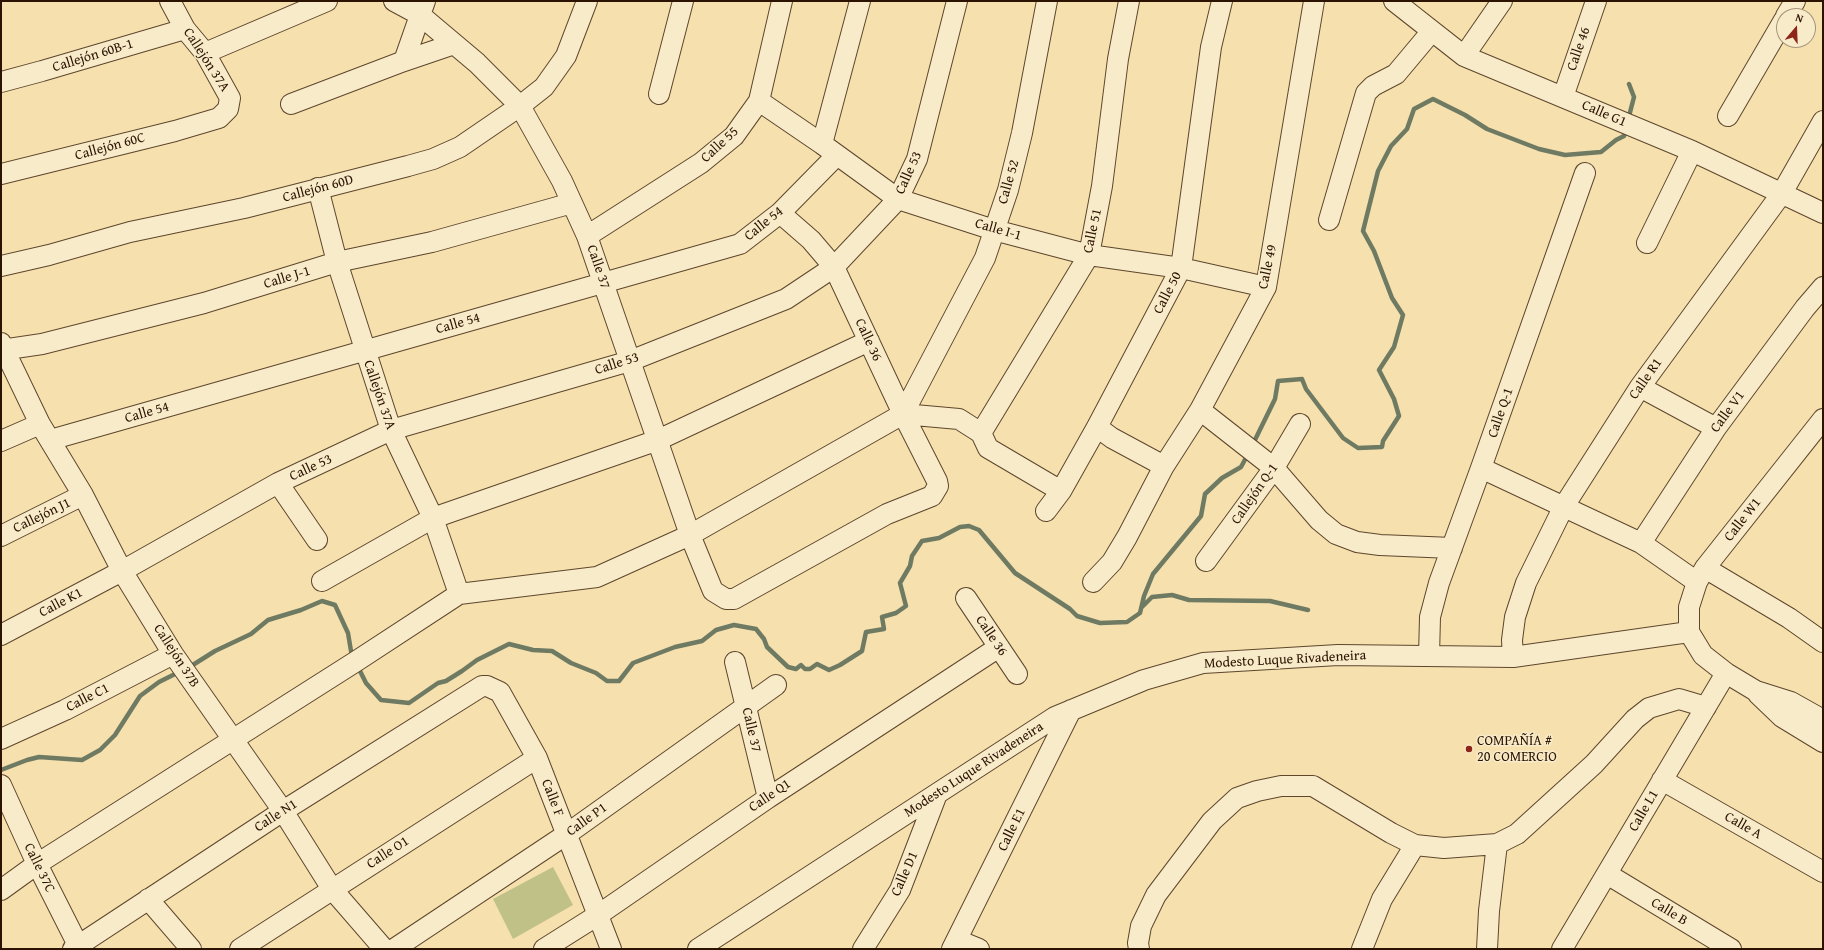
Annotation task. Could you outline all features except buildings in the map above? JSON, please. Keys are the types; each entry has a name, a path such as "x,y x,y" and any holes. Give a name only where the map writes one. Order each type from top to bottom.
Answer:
{"street":[{"name":"Callejón 37A","path":"170,1 185,29 205,53 230,98 228,109 219,118"},
{"path":"205,53 327,1"},
{"name":"Calle 37","path":"394,1 423,8 454,44 476,63 520,106 562,181 587,236 690,535 712,591"},
{"name":"Callejón 60D","path":"1,266 49,255 130,232 244,208 433,159 460,148 520,106 544,87 566,56 587,1"},
{"path":"658,94 683,1"},
{"name":"Calle 55","path":"587,236 701,163 734,136 759,101 782,1"},
{"name":"Calle 54","path":"1,442 364,351 740,244 780,213 829,149 860,1"},
{"name":"Calle 53","path":"122,571 278,483 391,430 630,361 786,299 834,267 898,199 917,159 957,1"},
{"name":"Calle 52","path":"903,414 985,258 1008,190 1022,133 1047,1"},
{"name":"Calle 51","path":"981,433 1089,254 1102,186 1118,59 1129,1"},
{"name":"Calle 50","path":"1046,511 1061,491 1097,427 1181,268 1211,47 1222,1"},
{"name":"Calle 49","path":"1093,582 1112,562 1127,537 1164,466 1200,410 1266,287 1314,1"},
{"path":"1464,56 1502,1"},
{"name":"Calle 46","path":"1563,97 1596,1"},
{"name":"Calle G1","path":"1399,3 1464,56 1692,151 1823,213"},
{"path":"404,62 423,8"},
{"name":"Callejón 60B-1","path":"1,82 42,72 185,29"},
{"path":"1329,220 1366,93 1373,86 1396,74 1432,31"},
{"path":"1728,116 1776,34"},
{"path":"291,104 454,44"},
{"name":"Calle I-1","path":"759,101 898,199 994,230 1089,254 1181,268 1266,287"},
{"name":"Callejón 60C","path":"1,174 39,166 219,118"},
{"name":"Calle R1","path":"1513,657 1512,640 1515,617 1526,583 1564,506 1640,387 1782,193 1823,121"},
{"path":"1647,243 1692,151"},
{"name":"Calle Q-1","path":"1429,656 1430,617 1439,583 1585,173"},
{"name":"Callejón 37A","path":"318,188 337,262 364,351 391,430 433,518 459,594"},
{"name":"Calle J-1","path":"2,347 42,344 204,304 337,262 432,242 572,203"},
{"name":"Calle 36","path":"712,591 726,599 734,599 887,514 932,496 936,491 937,481 903,414 834,267 811,240 780,213"},
{"name":"Calle V1","path":"1641,543 1716,428 1805,308 1823,287"},
{"path":"322,581 433,518 658,440 869,341"},
{"name":"Callejón 37B","path":"2,347 45,432 83,496 122,571 173,654 283,811 332,889 384,949"},
{"path":"1640,387 1716,428"},
{"path":"1200,410 1274,468 1319,520 1336,534 1357,542 1380,545 1452,548"},
{"path":"1,890 37,864 355,662 459,594 597,577 690,535 903,414 959,419 981,433 988,448 1061,491"},
{"name":"Calle W1","path":"1689,632 1690,607 1701,575 1823,419"},
{"name":"Callejón Q-1","path":"1206,561 1274,468 1300,424"},
{"path":"1097,427 1112,438 1164,466"},
{"path":"1481,468 1641,543 1701,575 1788,618 1823,642"},
{"path":"278,483 316,540"},
{"name":"Callejón J1","path":"1,536 83,496"},
{"name":"Calle K1","path":"1,635 122,571"},
{"name":"Calle 36","path":"966,598 1017,674"},
{"path":"1689,632 1703,655 1726,674 1756,691 1791,702 1823,720"},
{"name":"Modesto Luque Rivadeneira","path":"698,949 1056,717 1144,680 1203,663 1338,655 1513,657 1689,632"},
{"name":"Calle Q1","path":"544,949 598,915 768,798 999,647"},
{"name":"Calle C1","path":"1,738 64,710 173,654"},
{"name":"Calle 37","path":"735,662 768,798"},
{"name":"Calle L1","path":"1562,949 1726,674"},
{"name":"Calle P1","path":"394,949 567,834 776,685"},
{"name":"Calle F","path":"482,686 487,686 500,692 537,758 611,949"},
{"name":"Calle N1","path":"77,948 148,899 283,811 482,686"},
{"path":"1756,691 1782,717 1823,742"},
{"path":"1139,949 1138,943 1141,926 1156,895 1212,821 1237,798 1256,791 1281,786 1313,786 1391,833 1415,845 1444,848 1497,844 1517,834 1594,764 1635,719 1650,708 1679,699 1706,707"},
{"name":"Calle E1","path":"955,945 1071,710"},
{"name":"Calle O1","path":"240,949 537,758"},
{"name":"Calle A","path":"1662,780 1823,872"},
{"name":"Calle D1","path":"863,949 900,890 937,794"},
{"name":"Calle 37C","path":"3,795 77,948"},
{"path":"1488,949 1489,910 1497,844"},
{"path":"1362,949 1382,899 1415,845"},
{"name":"Calle B","path":"1607,874 1731,949"},
{"path":"148,899 191,949"},
{"path":"955,945 979,949"}],"green space":[{"path":"553,867 573,905 513,939 493,899"}],"waterway":[{"path":"1628,120 1634,97 1629,84"},
{"path":"1252,446 1275,399 1278,381 1302,379 1306,389 1343,438 1358,448 1382,447 1383,441 1399,416 1394,399 1379,370 1394,347 1403,315 1392,298 1374,251 1363,231 1378,171 1391,146 1407,129 1414,109 1433,99 1465,115 1487,129 1539,149 1565,155 1601,152 1616,140 1624,136 1626,130"},
{"path":"358,667 366,683 381,700 409,703 438,683 446,681 477,660 509,644 533,650 552,651 571,663 596,673 607,681 619,681 633,663 675,647 702,641 716,630 734,625 756,629 764,639 767,647 788,667 796,669 801,665 805,669 810,669 817,664 829,670 862,651 866,632 884,629 882,617 896,613 906,606 900,583 910,566 912,556 922,541 939,538 960,527 969,526 979,530 1015,573 1070,609 1077,616 1100,623 1127,622 1140,613 1144,596 1153,574 1201,516 1205,494 1222,478 1241,467 1248,454"},
{"path":"1142,607 1152,597 1172,595 1189,600 1270,601 1308,610"},
{"path":"188,668 215,651 251,634 268,620 301,610 322,601 335,605 348,633 352,657"},
{"path":"1,770 39,757 82,760 100,750 115,735 140,696 159,682 179,672"}],"place":[{"name":"COMPAÑÍA # 20 COMERCIO","path":"1469,749"}]}
